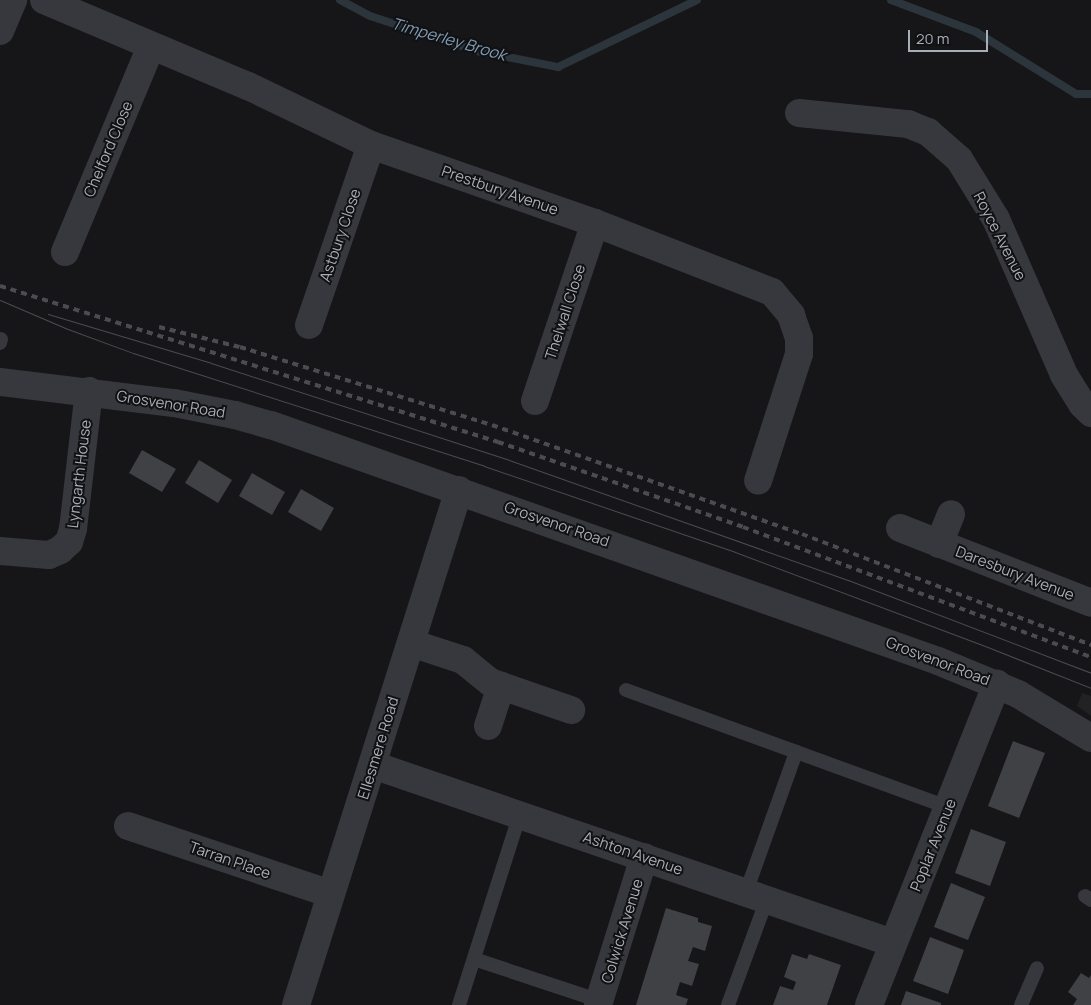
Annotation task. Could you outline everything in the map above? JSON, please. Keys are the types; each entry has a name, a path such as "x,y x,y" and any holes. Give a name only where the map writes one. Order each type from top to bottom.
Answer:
{"street":[{"path":"0,30 13,0"},
{"name":"Prestbury Avenue","path":"44,0 248,86 371,145 595,223 760,285 772,292 787,309 797,330 799,354 759,481"},
{"name":"Chelford Close","path":"65,252 151,46"},
{"name":"Royce Avenue","path":"798,113 908,124 928,132 959,159 996,219 1064,375 1088,404"},
{"name":"Astbury Close","path":"309,325 371,145"},
{"name":"Thelwall Close","path":"536,402 595,223"},
{"name":"Grosvenor Road","path":"0,382 89,391 208,409 252,419 869,635 997,684 1036,703 1091,738"},
{"name":"Lyngarth House","path":"0,551 49,555 60,550 69,542 73,529 89,391"},
{"name":"Ellesmere Road","path":"296,1005 459,490"},
{"name":"Daresbury Avenue","path":"939,544 951,514"},
{"name":"Daresbury Avenue","path":"900,528 1091,603"},
{"path":"411,643 463,660 480,676 501,686 571,710"},
{"name":"Poplar Avenue","path":"869,1005 997,684"},
{"path":"488,726 501,686"},
{"name":"Ashton Avenue","path":"373,765 893,943"},
{"name":"Tarran Place","path":"128,826 331,894"},
{"name":"Colwick Avenue","path":"599,1003 644,857"}],"lane":[{"path":"626,690 948,807"},
{"path":"728,1005 796,752"},
{"path":"459,1005 520,814"},
{"path":"474,959 599,1003"},
{"path":"1021,1005 1038,968"}],"shaded area":[{"path":"1082,693 1091,696 1091,716 1077,706"}],"building":[{"path":"142,450 176,469 162,492 129,473"},
{"path":"199,460 232,480 218,503 185,483"},
{"path":"252,473 285,492 272,515 239,496"},
{"path":"301,489 334,508 321,531 288,512"},
{"path":"1013,741 1045,753 1019,818 988,806"},
{"path":"971,829 1006,842 990,886 955,873"},
{"path":"951,883 985,897 968,940 934,927"},
{"path":"666,908 698,918 698,922 712,926 705,951 693,947 688,961 699,964 692,986 680,982 676,995 688,999 686,1005 636,1005"},
{"path":"930,937 964,950 948,994 913,981"},
{"path":"792,954 807,959 809,954 841,965 827,1005 773,1005 780,986 793,990 796,982 784,977"},
{"path":"1081,973 1089,978 1091,975 1091,1005 1073,1005 1077,999 1068,992"},
{"path":"906,991 941,1003 941,1005 901,1005"}],"waterway":[{"name":"Timperley Brook","path":"340,0 370,16 477,51 558,67 697,0"},
{"name":"Timperley Brook","path":"891,0 976,32 1076,94 1091,94"}],"tram line":[{"path":"0,300 65,328 133,353 484,466 735,552 1091,688"},
{"path":"48,314 211,363 509,460 848,580 1091,673"}],"railway":[{"path":"0,286 498,442 743,527 1091,657"},
{"path":"159,327 240,347 492,425 802,534 1091,645"}]}
